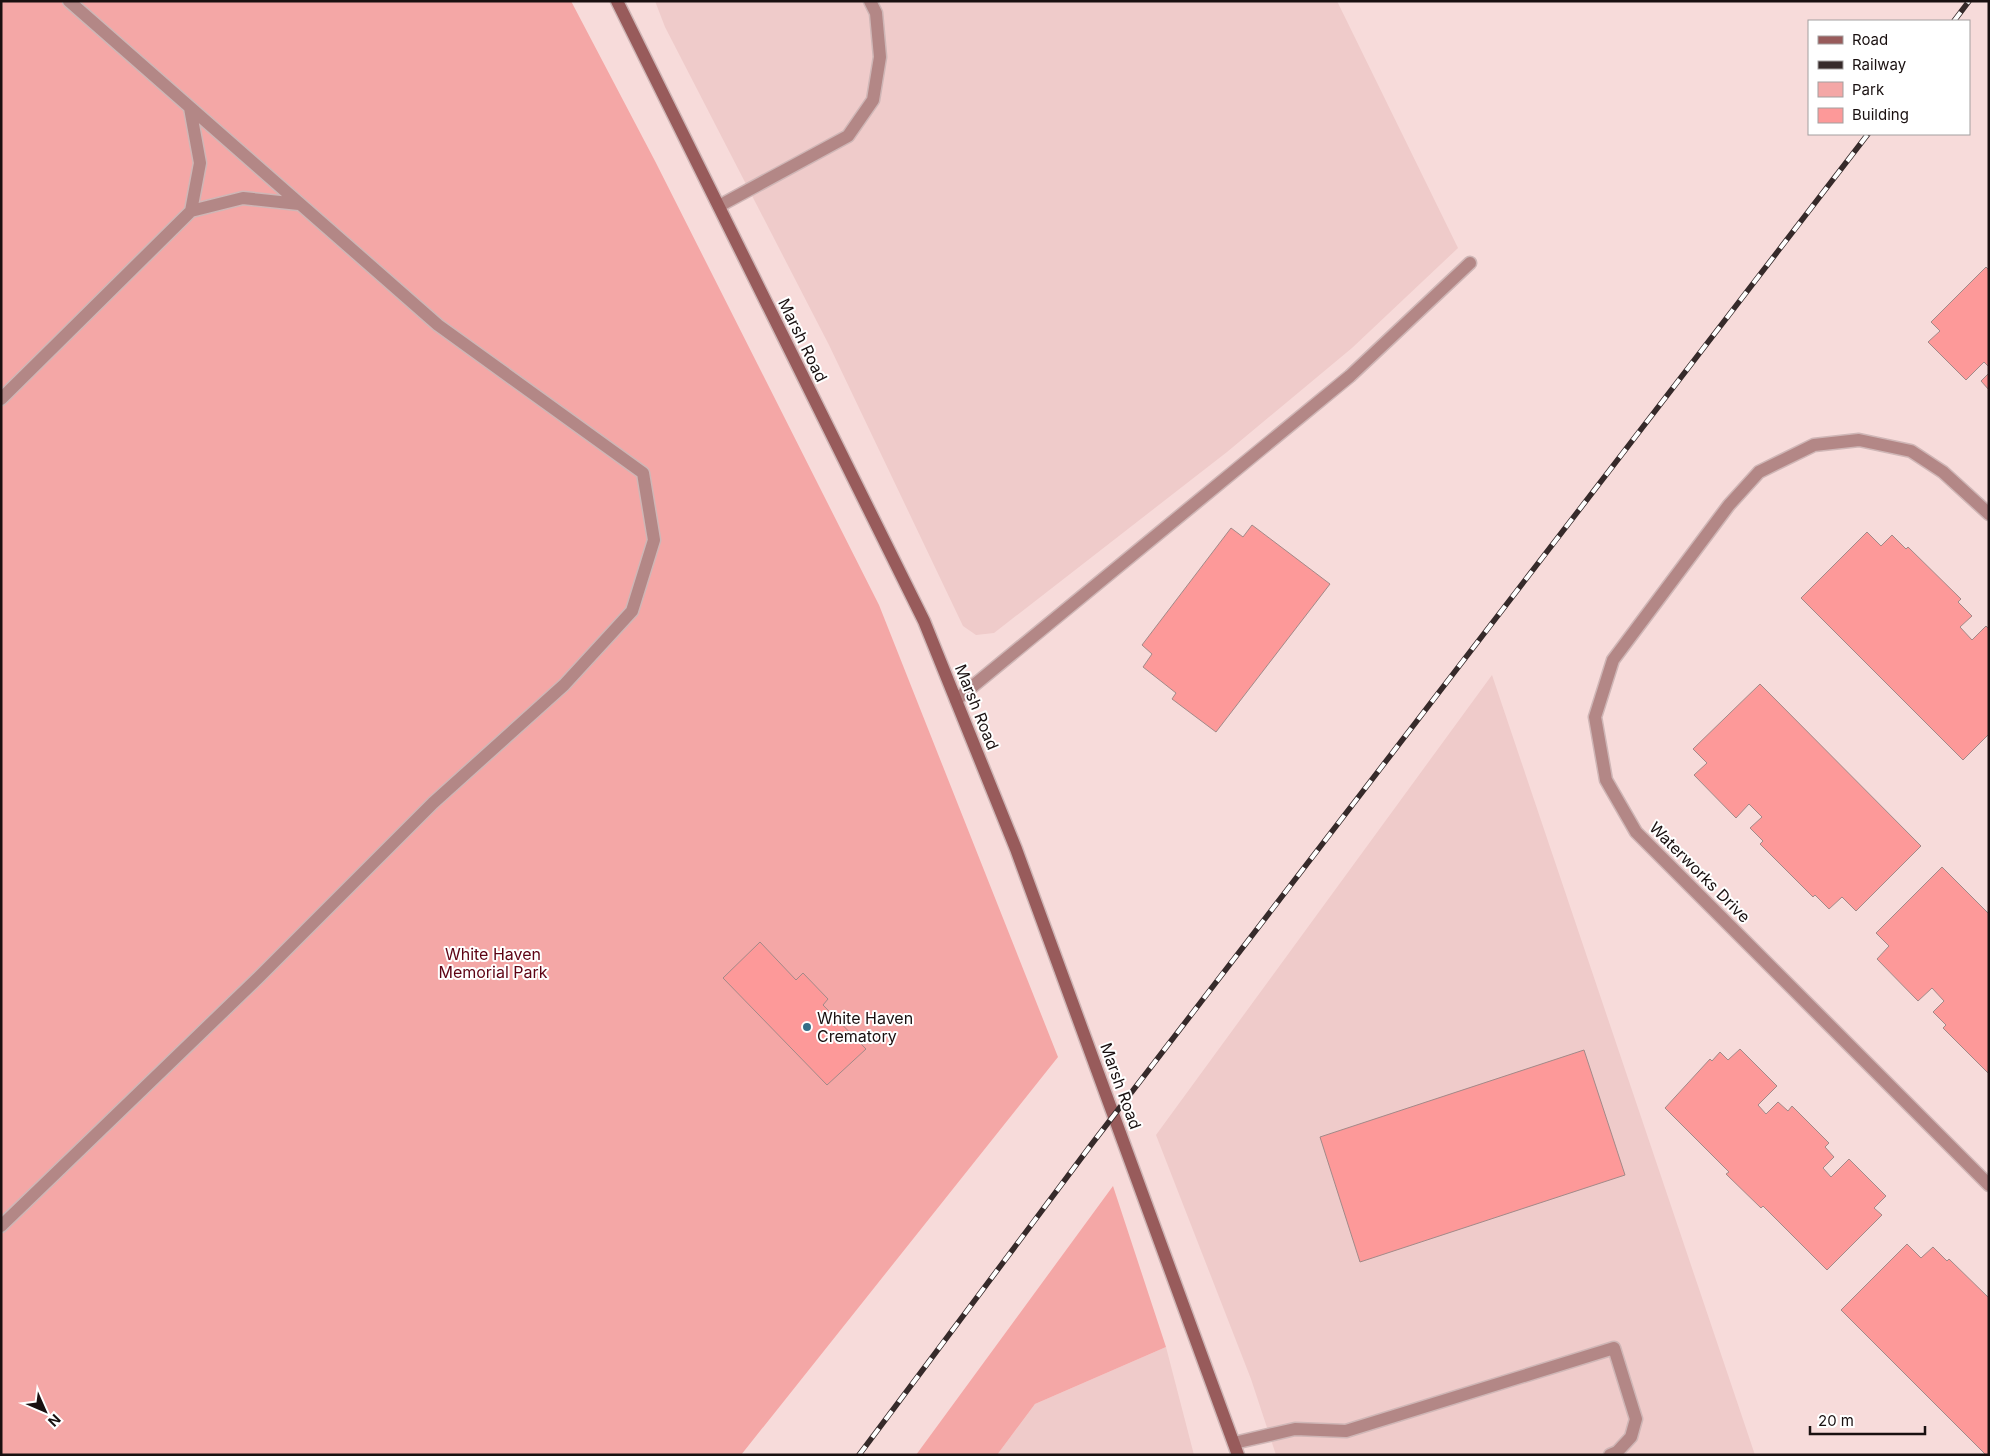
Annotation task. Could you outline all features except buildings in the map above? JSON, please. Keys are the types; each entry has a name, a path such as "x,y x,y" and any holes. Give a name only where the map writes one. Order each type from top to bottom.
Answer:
{"street":[{"path":"1,1226 260,977 433,803 564,686 632,611 654,540 643,473 438,325 69,1"},
{"name":"Marsh Road","path":"617,1 924,621 1016,849 1236,1449"},
{"path":"719,206 848,136 873,100 880,57 876,13 870,1"},
{"path":"190,108 200,163 191,212"},
{"path":"1,399 191,212 243,198 299,204"},
{"path":"956,700 1350,376 1470,263"},
{"name":"Waterworks Drive","path":"1989,514 1943,472 1911,451 1859,440 1814,445 1759,472 1729,505 1613,660 1595,717 1606,780 1636,832 1989,1185"},
{"path":"1236,1449 1295,1430 1346,1431 1614,1348 1636,1419 1631,1437 1617,1452 1610,1455"}],"shaded area":[{"path":"655,1 1337,1 1458,248 1352,348 1227,452 994,633 976,635 963,626 829,345 665,27"},
{"path":"1492,675 1755,1455 1276,1455 1251,1379 1156,1135"},
{"path":"1166,1347 1194,1455 997,1455 1035,1404"}],"green space":[{"name":"White Haven Memorial Park","path":"1,1 571,1 655,161 879,605 1058,1057 741,1455 1,1455"},
{"path":"1113,1186 1166,1347 1035,1404 997,1455 916,1455"}],"railway":[{"path":"1955,20 1969,1"},
{"path":"859,1455 1091,1145 1867,135"}],"place":[{"name":"White Haven Crematory","path":"807,1027"}]}
